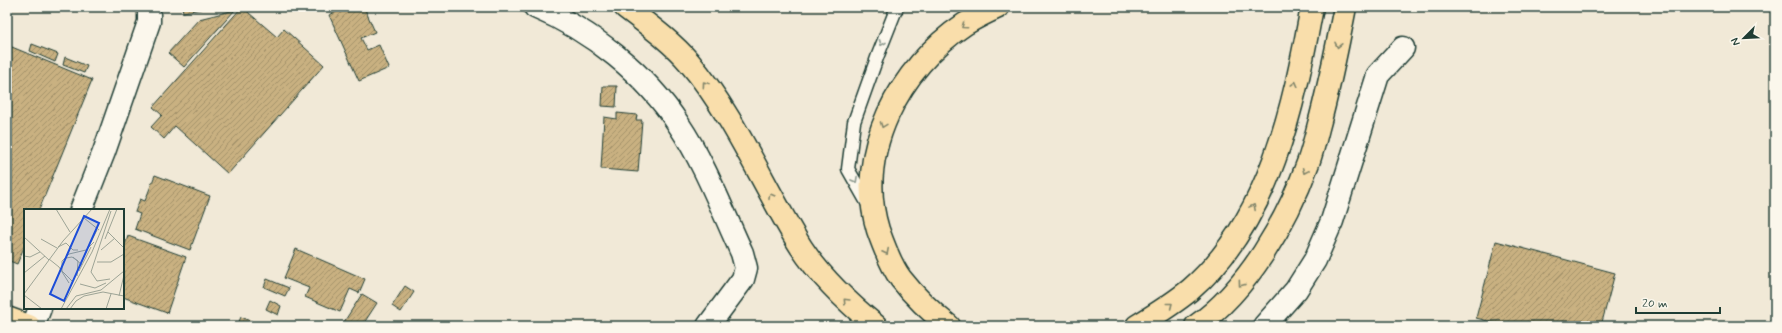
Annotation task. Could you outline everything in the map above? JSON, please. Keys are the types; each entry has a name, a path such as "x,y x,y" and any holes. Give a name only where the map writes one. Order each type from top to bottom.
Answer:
{"main road":[{"path":"625,7 661,34 689,62 733,125 802,248 825,278 849,305 876,326"},
{"path":"949,326 924,306 900,278 884,247 873,214 871,178 876,147 885,120 897,96 914,72 938,46 965,24 998,7"},
{"path":"1137,326 1164,310 1190,290 1220,259 1242,228 1263,188 1279,146 1307,37 1312,7"},
{"path":"1196,326 1236,291 1265,250 1289,206 1308,163 1324,105 1346,7"},
{"path":"7,318 29,326"}],"street":[{"path":"80,209 104,152 149,22 149,7"},
{"path":"535,7 590,37 647,82 680,126 699,160 742,253 746,268 743,279 708,326"},
{"path":"1264,326 1296,290 1315,260 1332,221 1378,75 1403,48"},
{"path":"33,326 40,309"}],"lane":[{"path":"873,214 848,169 854,122 897,7"}],"building":[{"path":"182,7 201,7 201,9 183,12"},
{"path":"242,7 277,37 284,29 324,65 228,174 175,126 164,139 151,127 162,115 153,107"},
{"path":"347,7 364,7 375,32 361,38 367,50 379,45 389,68 359,81 329,15"},
{"path":"235,10 184,67 168,53 199,19"},
{"path":"32,44 58,54 55,62 30,51"},
{"path":"7,45 92,80 39,209 24,209 24,247 17,264 7,260"},
{"path":"65,57 87,66 84,73 63,65"},
{"path":"603,86 617,86 616,107 602,106"},
{"path":"617,113 637,115 636,120 642,120 638,172 601,169 604,117 617,119"},
{"path":"155,175 210,196 190,250 135,229 140,214 135,212 140,199 145,201"},
{"path":"128,236 186,257 167,313 124,297 124,248"},
{"path":"1496,241 1615,273 1601,326 1507,326 1476,318"},
{"path":"296,249 365,279 359,293 350,289 340,312 305,297 309,288 284,278"},
{"path":"267,279 289,288 285,296 264,287"},
{"path":"405,286 414,292 401,312 392,306"},
{"path":"362,294 377,303 362,326 342,325"},
{"path":"270,300 281,306 278,315 266,309"},
{"path":"241,317 264,326 237,326"},
{"path":"278,322 290,326 277,326"}]}
